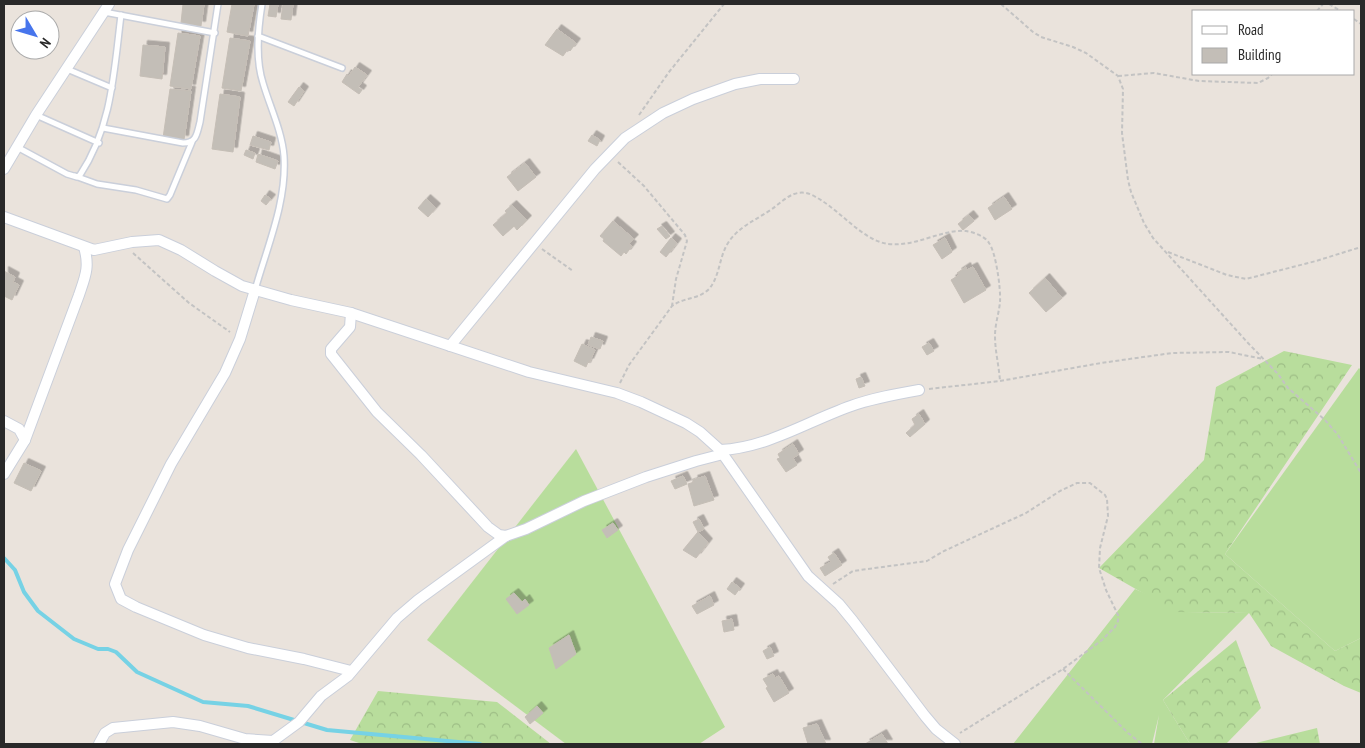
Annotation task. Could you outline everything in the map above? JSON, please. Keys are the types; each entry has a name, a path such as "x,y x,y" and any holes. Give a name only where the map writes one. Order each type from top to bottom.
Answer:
{"street":[{"path":"4,169 36,115 106,8"},
{"path":"450,346 608,154 625,138 663,113 693,99 735,84 760,79 794,79"},
{"path":"4,217 94,250 122,244 159,240 181,250 242,286 291,300 352,313 528,372 616,393 641,402 686,423 700,432 722,452 808,576 853,621 925,716 948,743"},
{"path":"4,474 25,440 86,275 88,261 84,247"},
{"path":"255,290 240,339 225,373 171,464 128,550 115,584 121,599 204,635 248,648 352,671"},
{"path":"352,313 350,327 331,349 331,354 377,412 476,515 499,535 506,536"},
{"path":"99,744 103,735 110,729 121,726 173,722 209,728 245,739 273,741 299,722 322,696 348,676 397,618 418,600 506,536 526,530 584,501 653,475 722,452 762,443 853,405 889,395 919,390"},
{"path":"4,421 19,429 25,440"}],"lane":[{"path":"17,147 67,174 97,184 136,190 167,199 197,133 215,33 218,4"},
{"path":"255,290 278,211 284,162 280,139 262,81 258,56 258,36 262,4"},
{"path":"106,8 121,15 215,33"},
{"path":"75,176 80,175 98,143 103,128 112,88 121,15"},
{"path":"258,36 342,68"},
{"path":"67,69 112,88"},
{"path":"36,115 98,143"},
{"path":"103,128 183,143 192,142"}],"path":[{"path":"638,116 669,72 724,4"},
{"path":"1001,4 1041,37 1086,53 1118,76 1122,89 1124,152 1130,192 1153,238 1278,374 1288,388 1325,420 1338,435 1361,474"},
{"path":"1118,76 1154,73 1199,81 1258,83 1271,75"},
{"path":"608,154 644,186 686,235 687,241 676,280 672,306"},
{"path":"616,393 629,365 672,306 678,302 697,298 708,290 716,277 726,245 736,232 787,197 804,192 822,200 837,210 862,232 878,242 896,245 907,244 953,232 967,231 980,235 988,241 993,251 999,285 1000,300 995,335 1000,381"},
{"path":"122,244 189,303 240,339"},
{"path":"534,244 573,271"},
{"path":"1165,251 1227,275 1246,279 1361,247"},
{"path":"919,390 1000,381 1101,363 1172,353 1229,352 1264,359"},
{"path":"823,591 853,571 927,561 944,551 1026,513 1080,482 1090,483 1101,490 1107,499 1108,516 1100,548 1099,568 1106,590 1117,610 1118,621 1115,627 1102,640 1063,669 948,743"},
{"path":"1063,669 1093,700 1142,744"}],"green space":[{"path":"1284,351 1352,365 1225,554 1335,651 1361,638 1361,693 1344,686 1271,646 1249,613 1176,612 1099,568 1204,460 1216,387"},
{"path":"1359,368 1361,370 1361,638 1335,651 1225,554"},
{"path":"576,449 725,727 699,744 566,744 427,640"},
{"path":"1135,589 1187,612 1249,613 1163,700 1190,744 1154,744 1159,715 1152,744 1013,744"},
{"path":"1236,640 1261,708 1226,744 1190,744 1163,700"},
{"path":"378,691 497,702 551,744 362,744 350,740"},
{"path":"1317,728 1320,744 1252,744"}],"building":[{"path":"183,4 204,4 201,26 181,23"},
{"path":"232,4 254,4 248,36 227,32"},
{"path":"270,4 278,4 276,17 268,16"},
{"path":"283,4 293,4 291,20 281,19"},
{"path":"557,29 576,43 563,56 545,45"},
{"path":"178,33 200,36 191,89 170,86"},
{"path":"230,38 250,41 241,91 222,88"},
{"path":"143,45 165,47 162,79 140,76"},
{"path":"355,67 367,75 358,87 362,90 359,94 342,82"},
{"path":"299,87 304,91 294,106 288,102"},
{"path":"170,89 191,91 184,140 163,138"},
{"path":"220,94 240,97 233,152 212,149"},
{"path":"592,135 600,140 597,146 588,141"},
{"path":"253,136 271,142 269,150 250,145"},
{"path":"246,150 255,153 253,159 244,155"},
{"path":"258,154 278,161 275,169 256,162"},
{"path":"525,163 536,177 518,191 507,177"},
{"path":"265,195 271,199 266,205 261,201"},
{"path":"1004,197 1012,209 995,220 988,208"},
{"path":"426,199 436,208 428,217 418,208"},
{"path":"512,205 527,220 517,230 514,226 503,236 493,225 507,213 505,211"},
{"path":"969,215 974,221 963,230 958,224"},
{"path":"613,221 634,239 629,244 632,246 626,254 624,252 621,256 603,241 604,239 600,236"},
{"path":"662,226 670,236 666,239 657,229"},
{"path":"671,238 677,243 666,257 660,252"},
{"path":"945,238 952,252 942,259 933,245"},
{"path":"966,267 967,270 973,267 986,290 964,303 951,280"},
{"path":"4,271 15,277 13,282 19,285 12,300 4,296"},
{"path":"1045,278 1062,298 1046,312 1029,293"},
{"path":"591,337 603,341 600,349 588,345"},
{"path":"929,343 934,351 927,355 922,347"},
{"path":"582,344 595,350 586,367 574,361"},
{"path":"861,377 865,386 859,388 856,379"},
{"path":"919,414 925,424 910,437 906,433 915,425 912,419"},
{"path":"793,444 799,454 793,458 797,465 786,472 777,459 780,458 778,454"},
{"path":"24,463 41,471 31,491 14,483"},
{"path":"683,476 687,484 675,489 671,481"},
{"path":"705,476 714,500 694,506 688,484"},
{"path":"699,519 704,529 698,532 693,522"},
{"path":"613,523 618,530 607,538 602,530"},
{"path":"698,532 708,543 696,558 683,550"},
{"path":"834,553 842,565 825,576 820,568 831,562 828,557"},
{"path":"732,582 740,588 735,595 727,589"},
{"path":"514,593 522,602 525,599 529,605 517,614 506,599"},
{"path":"710,596 714,605 697,614 692,606"},
{"path":"732,619 734,630 724,632 722,621"},
{"path":"569,635 576,654 556,669 549,648"},
{"path":"770,647 774,656 767,659 763,651"},
{"path":"773,674 775,678 779,676 789,693 774,702 763,679"},
{"path":"537,706 543,713 530,724 525,717"},
{"path":"817,724 826,744 808,744 803,728"},
{"path":"882,734 888,744 865,744"}],"waterway":[{"path":"4,558 15,570 24,592 38,611 74,639 98,649 108,649 116,652 137,672 203,702 248,706 327,730 480,744"}]}
